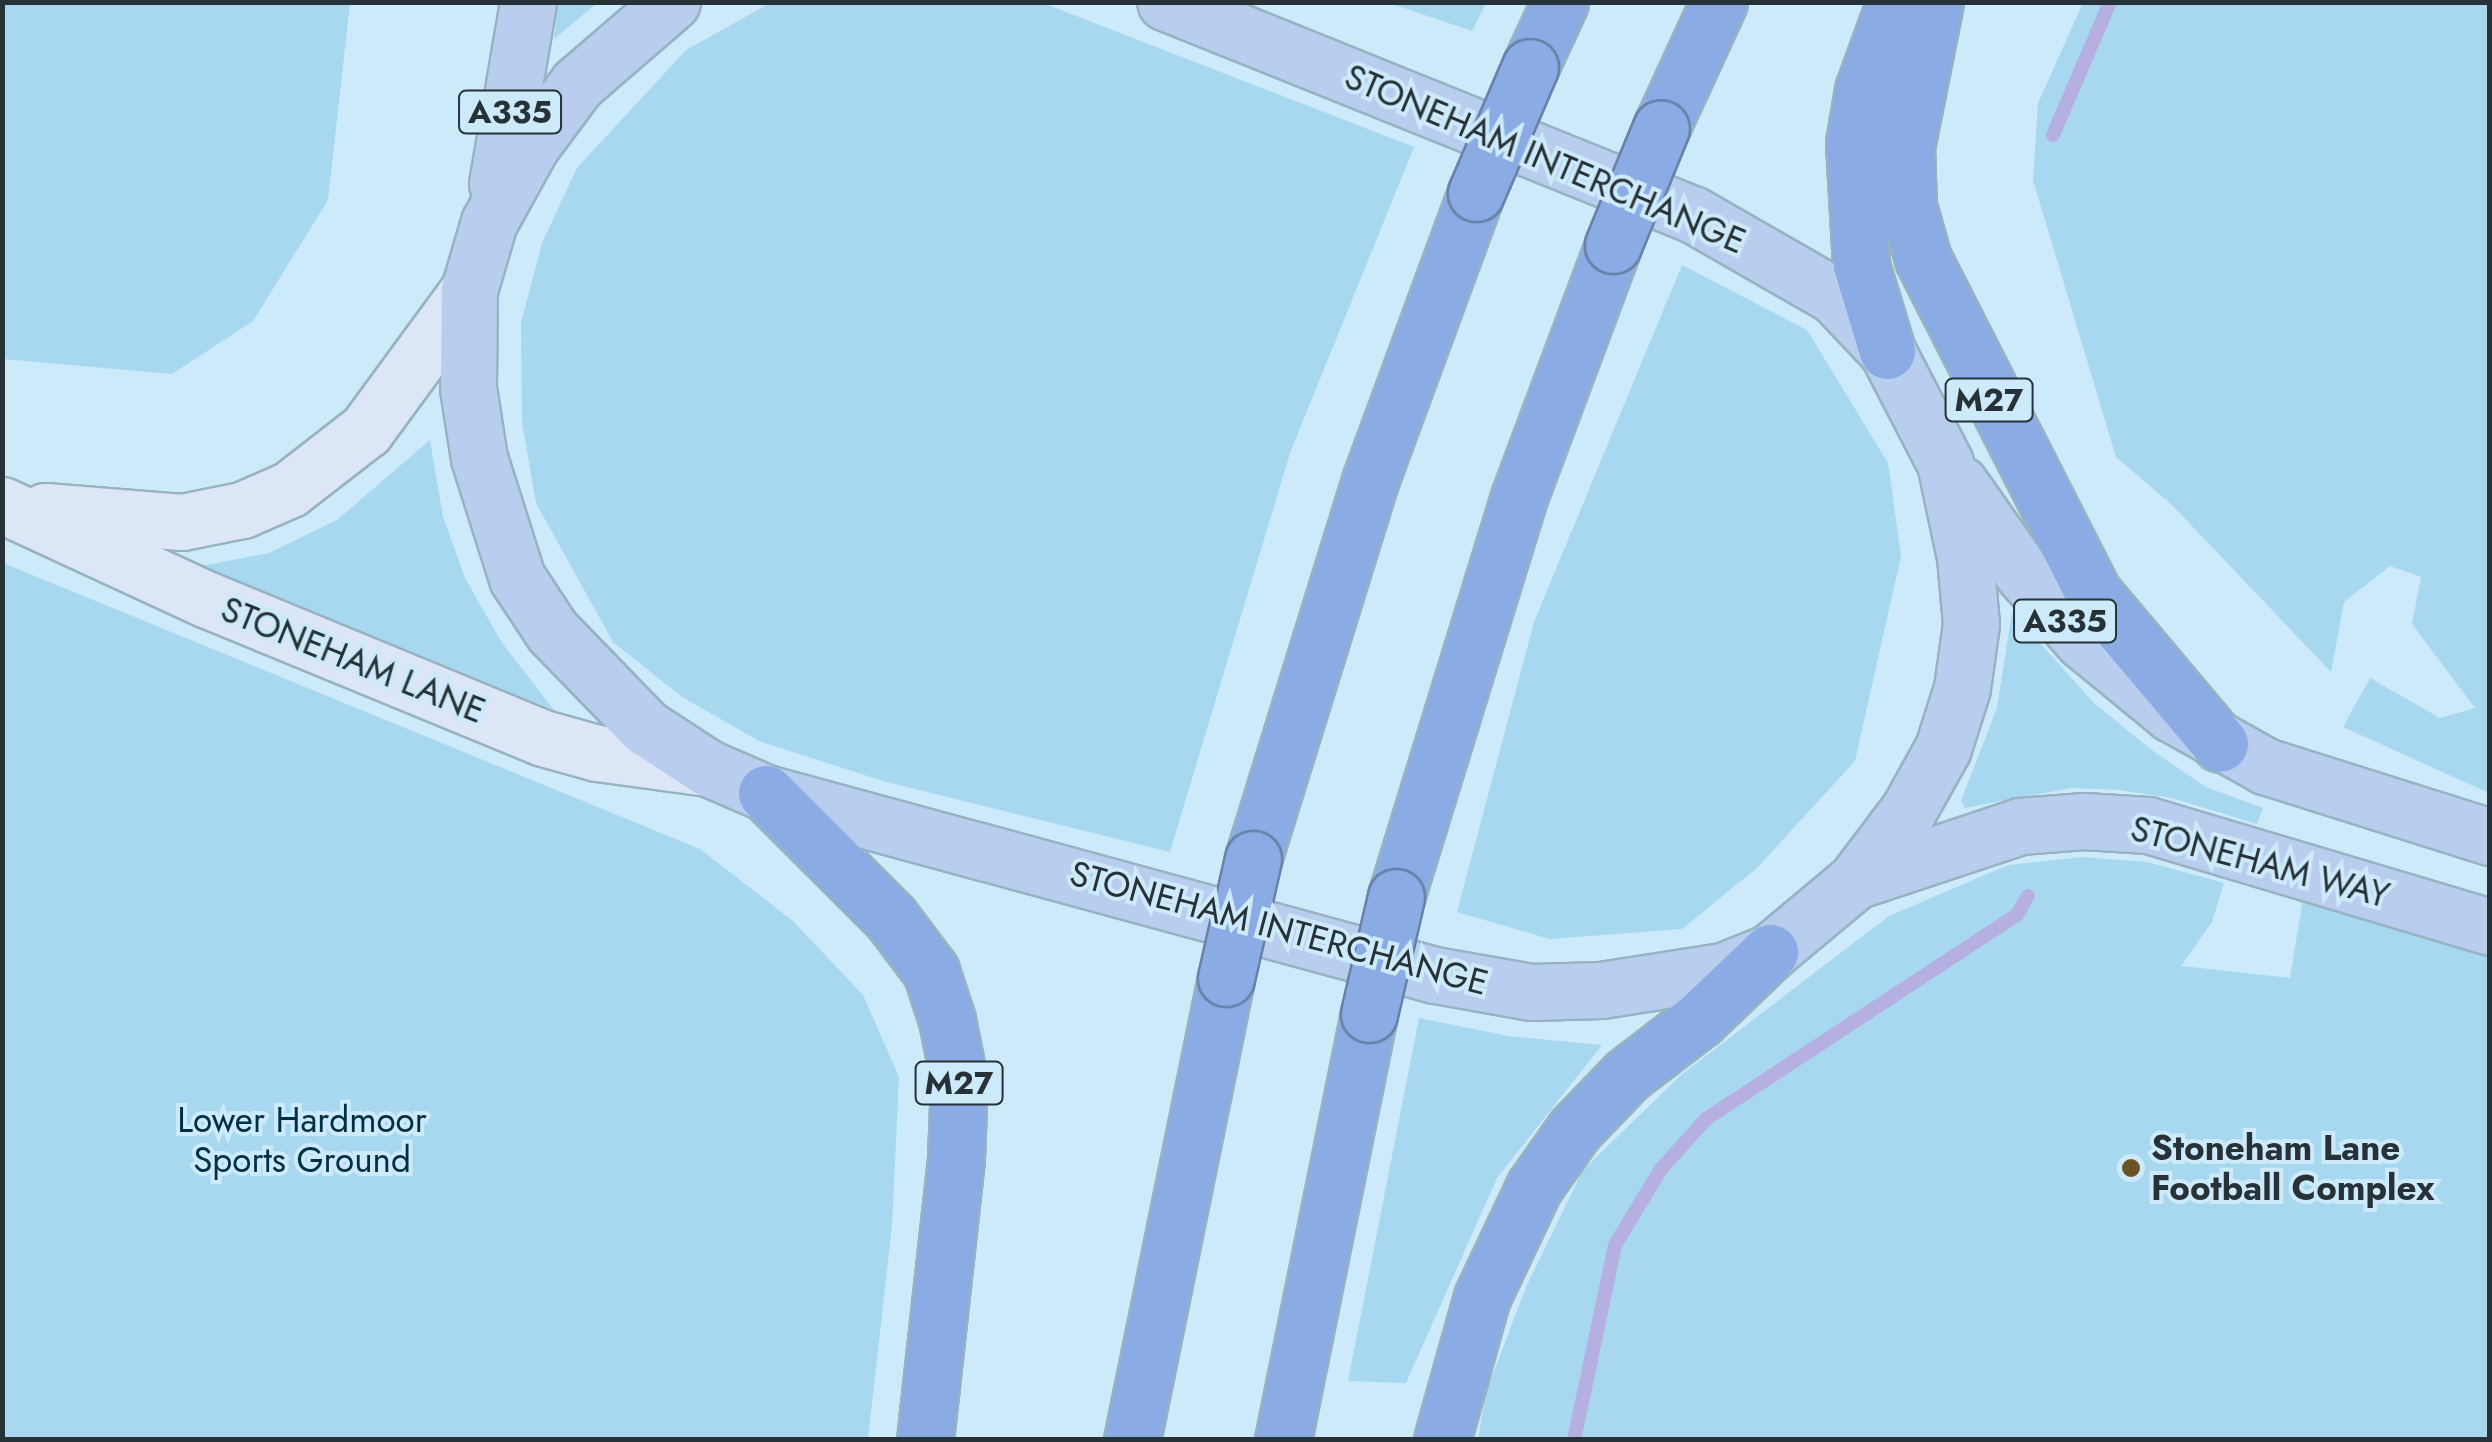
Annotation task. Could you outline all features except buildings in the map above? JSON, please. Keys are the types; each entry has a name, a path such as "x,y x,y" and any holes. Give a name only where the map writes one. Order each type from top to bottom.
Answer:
{"highway":[{"path":"1132,1440 1226,978 1254,860 1370,481 1476,192 1560,2"},
{"path":"1283,1440 1396,898 1519,497 1660,128 1719,2"},
{"path":"1887,351 1861,265 1854,143 1863,90 1894,2"},
{"name":"M27","path":"1935,2 1906,146 1908,206 1923,259 2085,580 2220,744"},
{"name":"M27","path":"766,793 891,918 931,971 947,1020 960,1080 956,1159 925,1440"},
{"path":"1442,1440 1482,1297 1534,1187 1574,1130 1627,1075 1700,1019 1770,952"}],"main road":[{"name":"A335","path":"490,222 528,2"},
{"name":"STONEHAM INTERCHANGE","path":"672,2 577,84 490,222 469,290 468,388 479,458 517,578 598,682 645,727 708,768 766,793 1435,975 1531,992 1670,982 1770,952 1855,881 1908,811 1943,748 1962,688 1970,607 1945,464 1887,351 1835,296 1776,256 1694,215 1165,2"},
{"name":"A335","path":"1945,464 2024,575 2123,679 2220,744 2265,766 2490,836"},
{"name":"STONEHAM WAY","path":"1855,881 2020,826 2116,823 2161,829 2490,928"}],"street":[{"name":"STONEHAM LANE","path":"7,507 182,522 242,510 290,489 366,430 469,290"},
{"name":"STONEHAM LANE","path":"7,507 208,600 542,738 596,753 708,768"}],"green space":[{"path":"558,2 597,3 554,39"},
{"path":"772,2 1043,3 1414,147 1290,453 1170,852 883,781 759,741 682,697 613,642 536,503 522,422 521,323 542,243 577,168 686,50"},
{"path":"2,3 350,3 328,200 253,321 172,374 3,359"},
{"path":"1389,3 1486,3 1472,31"},
{"path":"2083,3 2489,3 2489,793 2343,727 2370,678 2440,718 2475,708 2412,624 2421,577 2390,566 2344,602 2331,672 2172,505 2116,457 2033,180 2038,103"},
{"path":"1682,265 1807,330 1888,463 1901,556 1855,761 1757,868 1682,929 1550,939 1457,912 1534,622"},
{"path":"430,440 443,517 465,578 502,643 554,710 202,566 269,553 337,520"},
{"name":"Lower Hardmoor Sports Ground","path":"3,563 700,849 793,921 863,995 899,1077 892,1226 868,1439 3,1439"},
{"path":"2012,612 2094,703 2153,751 2206,787 2263,808 2257,824 2172,798 2118,790 2071,788 1965,808 1961,801 1997,708"},
{"name":"Stoneham Lane Football Complex","path":"2082,857 2147,862 2224,883 2212,922 2181,966 2290,978 2303,899 2489,957 2489,1439 1478,1440 1486,1392 1527,1285 1583,1170 1681,1075 1889,916 2008,865"},
{"path":"1419,1018 1509,1036 1602,1045 1497,1178 1406,1383 1348,1381"}],"waterway":[{"path":"2053,135 2110,2"},
{"path":"1574,1440 1615,1245 1661,1169 1706,1119 2017,915 2028,896"}],"place":[{"name":"Stoneham Lane Football Complex","path":"2131,1168"}]}
